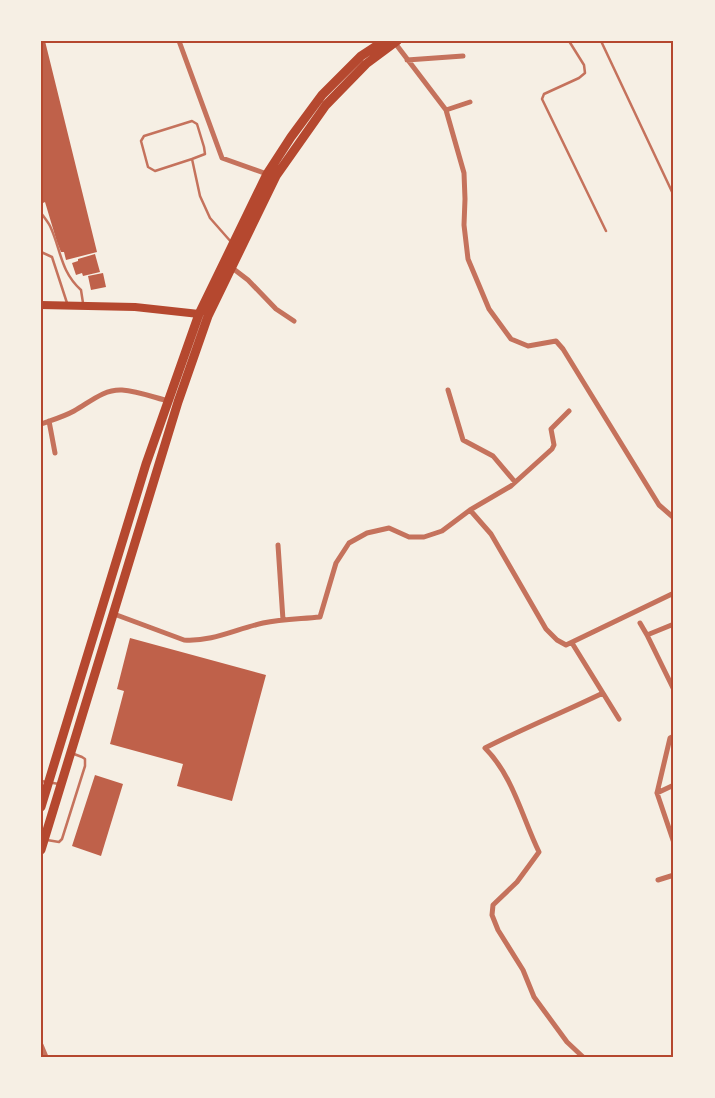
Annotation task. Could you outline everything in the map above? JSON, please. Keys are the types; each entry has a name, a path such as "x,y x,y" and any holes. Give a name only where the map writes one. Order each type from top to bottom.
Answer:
{"highway":[{"path":"41,807 45,781 146,464 199,314 267,174 290,137 322,95 361,56 384,41"},
{"path":"41,850 178,402 208,316 276,176 326,104 366,64 396,42"}],"main road":[{"path":"41,305 135,307 199,314"}],"street":[{"path":"179,41 222,158 267,174"},
{"path":"396,42 407,60 446,110 464,173 464,225 468,259 489,309 511,339 528,346 556,341 659,505 674,518"},
{"path":"407,60 463,56"},
{"path":"446,110 470,102"},
{"path":"231,267 248,280 276,308 294,321"},
{"path":"41,424 65,416 93,399 116,390 124,390 168,401"},
{"path":"448,390 463,440 494,456 515,482"},
{"path":"114,614 184,640 195,641 207,640 262,623 320,617 336,564 349,543 367,533 389,528 409,537 424,537 442,531 470,510 515,482 552,449 554,445 552,429 569,411"},
{"path":"49,421 55,453"},
{"path":"470,510 491,534 546,629 561,643 566,645 572,643 674,593"},
{"path":"278,545 283,620"},
{"path":"640,623 672,681 674,690"},
{"path":"647,635 674,624"},
{"path":"572,643 619,719"},
{"path":"583,1057 567,1042 534,997 523,970 498,930 492,915 493,906 517,882 539,854 504,771 485,748 603,693"},
{"path":"674,736 670,738 657,793 674,843"},
{"path":"657,793 674,786"},
{"path":"658,880 674,875"},
{"path":"41,1045 46,1057"}],"lane":[{"path":"569,41 584,65 585,73 580,78 544,94 542,99 606,231"},
{"path":"601,41 674,196"},
{"path":"192,120 197,124 204,147 204,154 192,159 155,171 148,167 141,141 144,136 192,120"},
{"path":"192,159 200,196 210,218 233,244"},
{"path":"41,213 50,226 60,259 71,281 81,290 83,305"},
{"path":"41,252 52,257 68,305"},
{"path":"44,839 59,842 62,839 85,766 85,759 82,756 70,753"},
{"path":"45,781 60,784"}],"building":[{"path":"41,41 45,41 97,252 66,260 64,252 61,252 57,242 45,202 41,204"},
{"path":"95,254 100,272 83,276 82,273 76,275 72,263 78,261 78,259"},
{"path":"103,273 106,287 91,290 88,276"},
{"path":"130,638 266,675 232,801 177,786 183,764 110,744 124,691 117,689"},
{"path":"95,775 123,784 101,856 72,846"}]}
